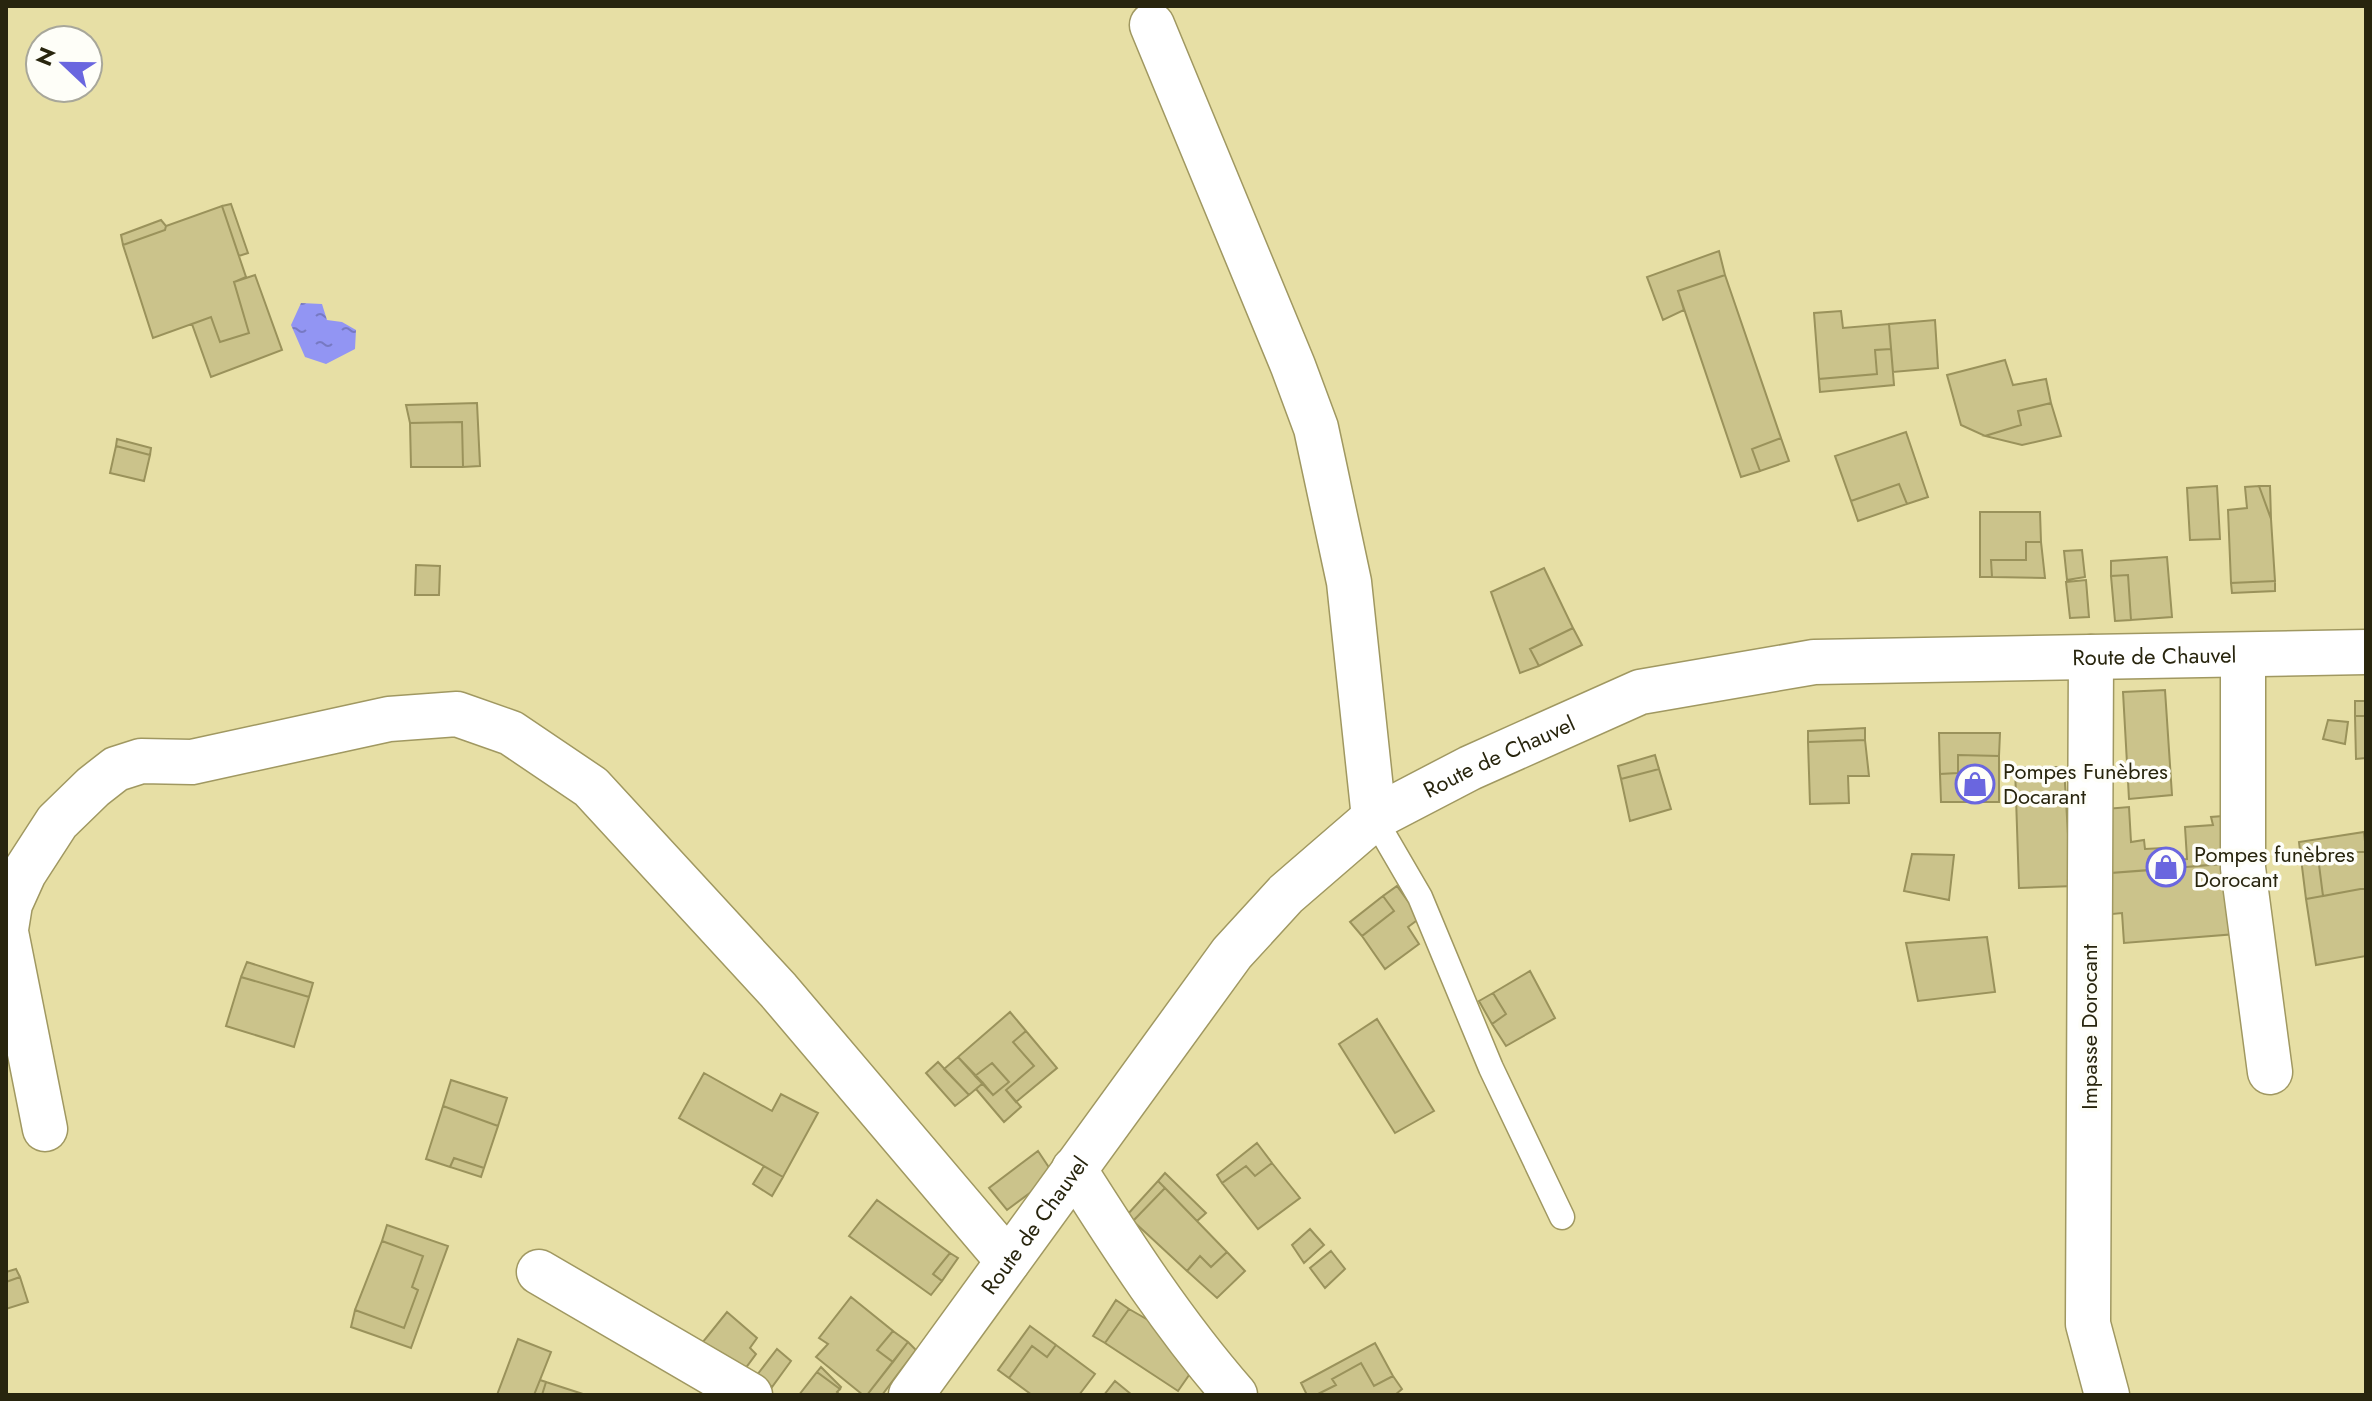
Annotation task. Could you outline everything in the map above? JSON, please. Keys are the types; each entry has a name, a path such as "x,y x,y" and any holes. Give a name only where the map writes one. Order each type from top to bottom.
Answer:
{"street":[{"path":"1152,25 1316,428 1349,582 1374,818"},
{"name":"Route de Chauvel","path":"911,1395 1232,953 1286,894 1374,818 1470,768 1640,692 1814,662 2366,652"},
{"path":"2243,655 2243,868 2270,1072"},
{"name":"Impasse Dorocant","path":"2091,657 2088,1324 2107,1395"},
{"path":"45,1129 6,930 10,904 24,873 57,822 116,769 141,761 192,762 389,719 457,714 511,733 591,787 778,990 1008,1261"},
{"path":"1074,1169 1156,1295 1196,1350 1235,1395"},
{"path":"539,1272 750,1395"}],"lane":[{"path":"1374,818 1420,897 1491,1068 1562,1217"}],"water":[{"path":"301,303 322,304 327,320 342,322 356,330 355,349 326,364 305,357 291,325"}],"building":[{"path":"231,204 248,253 239,256 222,206"},
{"path":"222,206 246,277 234,282 249,333 220,342 211,317 153,338 123,245"},
{"path":"161,220 166,226 165,230 123,245 121,235"},
{"path":"1719,251 1725,275 1678,291 1684,310 1663,320 1647,277"},
{"path":"255,275 282,350 211,377 192,324 211,317 220,342 249,333 234,282"},
{"path":"1725,275 1781,438 1752,449 1760,471 1741,477 1678,291"},
{"path":"1841,311 1843,328 1889,324 1891,349 1875,350 1877,374 1819,379 1814,313"},
{"path":"1935,320 1938,368 1893,372 1889,324"},
{"path":"1891,349 1894,385 1820,392 1819,379 1877,374 1875,350"},
{"path":"2005,360 2013,385 2046,379 2051,403 2018,411 2021,425 1985,436 1961,425 1947,375"},
{"path":"477,403 480,466 463,467 462,422 410,423 406,405"},
{"path":"2051,403 2061,436 2022,445 1985,436 2021,425 2018,411"},
{"path":"462,422 463,467 411,467 410,423"},
{"path":"1906,432 1928,497 1907,504 1899,484 1851,501 1835,456"},
{"path":"1781,438 1789,461 1760,471 1752,449"},
{"path":"117,439 151,448 150,455 116,446"},
{"path":"116,446 150,455 144,481 110,473"},
{"path":"1899,484 1907,504 1858,521 1851,501"},
{"path":"2217,486 2220,539 2190,540 2187,488"},
{"path":"2259,486 2270,486 2271,519 2270,516"},
{"path":"2259,486 2271,519 2275,581 2231,583 2228,510 2247,508 2245,487"},
{"path":"1980,512 2040,512 2041,542 2026,542 2026,560 1991,560 1992,577 1980,577"},
{"path":"2026,542 2041,542 2045,578 1992,577 1991,560 2026,560"},
{"path":"2082,550 2085,577 2067,580 2064,551"},
{"path":"2167,557 2172,617 2131,620 2128,575 2111,576 2111,561"},
{"path":"416,565 440,566 439,595 415,595"},
{"path":"1544,568 1573,628 1530,649 1539,666 1520,673 1491,592"},
{"path":"2128,575 2131,620 2115,621 2111,576"},
{"path":"2086,580 2089,617 2070,618 2066,582"},
{"path":"2275,581 2275,591 2232,593 2231,583"},
{"path":"1573,628 1582,645 1539,666 1530,649"},
{"path":"2165,690 2172,795 2129,799 2123,692"},
{"path":"2355,701 2366,701 2366,716 2355,716"},
{"path":"2355,716 2366,716 2366,758 2356,759"},
{"path":"2328,720 2348,722 2345,744 2323,739"},
{"path":"1865,728 1865,740 1808,742 1808,731"},
{"path":"1939,733 2000,733 1999,756 1958,755 1958,773 1940,774"},
{"path":"1865,740 1869,776 1848,776 1849,803 1810,804 1808,742"},
{"path":"1655,755 1659,769 1621,779 1618,766"},
{"path":"1958,755 1999,756 1999,802 1941,802 1940,774 1958,773"},
{"path":"2015,767 2064,767 2074,886 2019,888"},
{"path":"1659,769 1671,809 1630,821 1621,779"},
{"path":"2129,807 2131,842 2144,840 2145,849 2163,848 2165,869 2098,874 2094,810"},
{"path":"2236,815 2240,862 2165,869 2164,861 2187,859 2185,827 2213,825 2211,817"},
{"path":"2364,832 2366,851 2318,857 2323,896 2306,899 2299,842"},
{"path":"2366,851 2366,888 2323,896 2318,857"},
{"path":"1912,854 1954,855 1949,900 1904,891"},
{"path":"2224,864 2236,934 2124,943 2122,913 2102,915 2098,874"},
{"path":"1397,886 1420,918 1408,927 1419,944 1385,969 1362,936 1394,911 1383,896"},
{"path":"2366,888 2366,956 2316,965 2306,899"},
{"path":"1383,896 1394,911 1362,936 1350,922"},
{"path":"1987,937 1995,992 1918,1001 1906,943"},
{"path":"247,962 313,983 309,997 241,977"},
{"path":"1530,971 1555,1018 1506,1046 1492,1024 1506,1014 1493,993"},
{"path":"241,977 309,997 294,1047 226,1026"},
{"path":"1493,993 1506,1014 1492,1024 1479,1001"},
{"path":"1010,1012 1026,1031 1013,1042 1034,1066 1006,1090 1021,1107 1004,1122 976,1089 983,1083 993,1095 1009,1082 992,1063 975,1076 958,1057"},
{"path":"1377,1019 1434,1111 1395,1133 1339,1044"},
{"path":"1026,1031 1057,1068 1016,1102 1006,1090 1034,1066 1013,1042"},
{"path":"958,1057 983,1083 969,1095 944,1069"},
{"path":"938,1062 969,1095 955,1106 926,1073"},
{"path":"992,1063 1009,1082 993,1095 975,1076"},
{"path":"704,1073 772,1111 781,1094 818,1113 783,1177 679,1118"},
{"path":"451,1080 507,1098 498,1126 443,1106"},
{"path":"443,1106 498,1126 484,1168 454,1158 450,1167 426,1159"},
{"path":"1257,1143 1272,1163 1255,1176 1246,1166 1222,1183 1217,1175"},
{"path":"1038,1151 1054,1175 1007,1210 989,1188"},
{"path":"454,1158 484,1168 481,1177 450,1167"},
{"path":"1272,1163 1300,1198 1258,1229 1222,1183 1246,1166 1255,1176"},
{"path":"764,1166 783,1177 772,1196 753,1184"},
{"path":"1165,1173 1206,1213 1197,1221 1158,1181"},
{"path":"1158,1181 1165,1188 1133,1221 1127,1215"},
{"path":"1165,1188 1227,1252 1211,1267 1200,1256 1187,1271 1133,1221"},
{"path":"877,1200 950,1253 933,1274 942,1281 931,1295 849,1236"},
{"path":"387,1225 448,1246 411,1348 351,1327 355,1310 404,1328 418,1290 412,1287 423,1256 382,1241"},
{"path":"1310,1229 1324,1245 1304,1263 1292,1245"},
{"path":"382,1241 423,1256 412,1287 418,1290 404,1328 355,1310"},
{"path":"1331,1251 1345,1269 1325,1288 1310,1268"},
{"path":"1227,1252 1245,1271 1217,1298 1187,1271 1200,1256 1211,1267"},
{"path":"950,1253 958,1258 942,1281 933,1274"},
{"path":"16,1269 20,1277 6,1282 6,1272"},
{"path":"20,1277 28,1302 6,1309 6,1282"},
{"path":"851,1297 893,1331 877,1350 893,1362 867,1395 816,1357 828,1344 819,1338"},
{"path":"1116,1300 1129,1309 1105,1343 1093,1336"},
{"path":"1129,1309 1162,1328 1196,1365 1178,1391 1105,1343"},
{"path":"727,1312 757,1338 750,1348 756,1354 742,1373 702,1343"},
{"path":"1030,1326 1056,1345 1047,1357 1032,1346 1009,1378 998,1370"},
{"path":"893,1331 908,1342 893,1362 877,1350"},
{"path":"518,1339 551,1352 534,1395 497,1395"},
{"path":"908,1342 916,1350 882,1395 867,1395"},
{"path":"1375,1343 1393,1376 1374,1386 1361,1363 1332,1379 1336,1385 1316,1395 1307,1395 1301,1383"},
{"path":"1056,1345 1095,1374 1079,1395 1032,1395 1009,1378 1032,1346 1047,1357"},
{"path":"777,1349 791,1361 772,1387 757,1375"},
{"path":"1361,1363 1374,1386 1393,1376 1402,1389 1395,1395 1316,1395 1336,1385 1332,1379"},
{"path":"821,1367 841,1387 840,1389 817,1372"},
{"path":"817,1372 840,1389 837,1392 840,1395 799,1395"},
{"path":"540,1380 546,1382 542,1395 534,1395"},
{"path":"1115,1381 1132,1395 1104,1395"},
{"path":"546,1382 586,1395 542,1395"}],"place":[{"name":"Pompes Funèbres Docarant","path":"1975,784"},
{"name":"Pompes funèbres Dorocant","path":"2166,867"}]}
